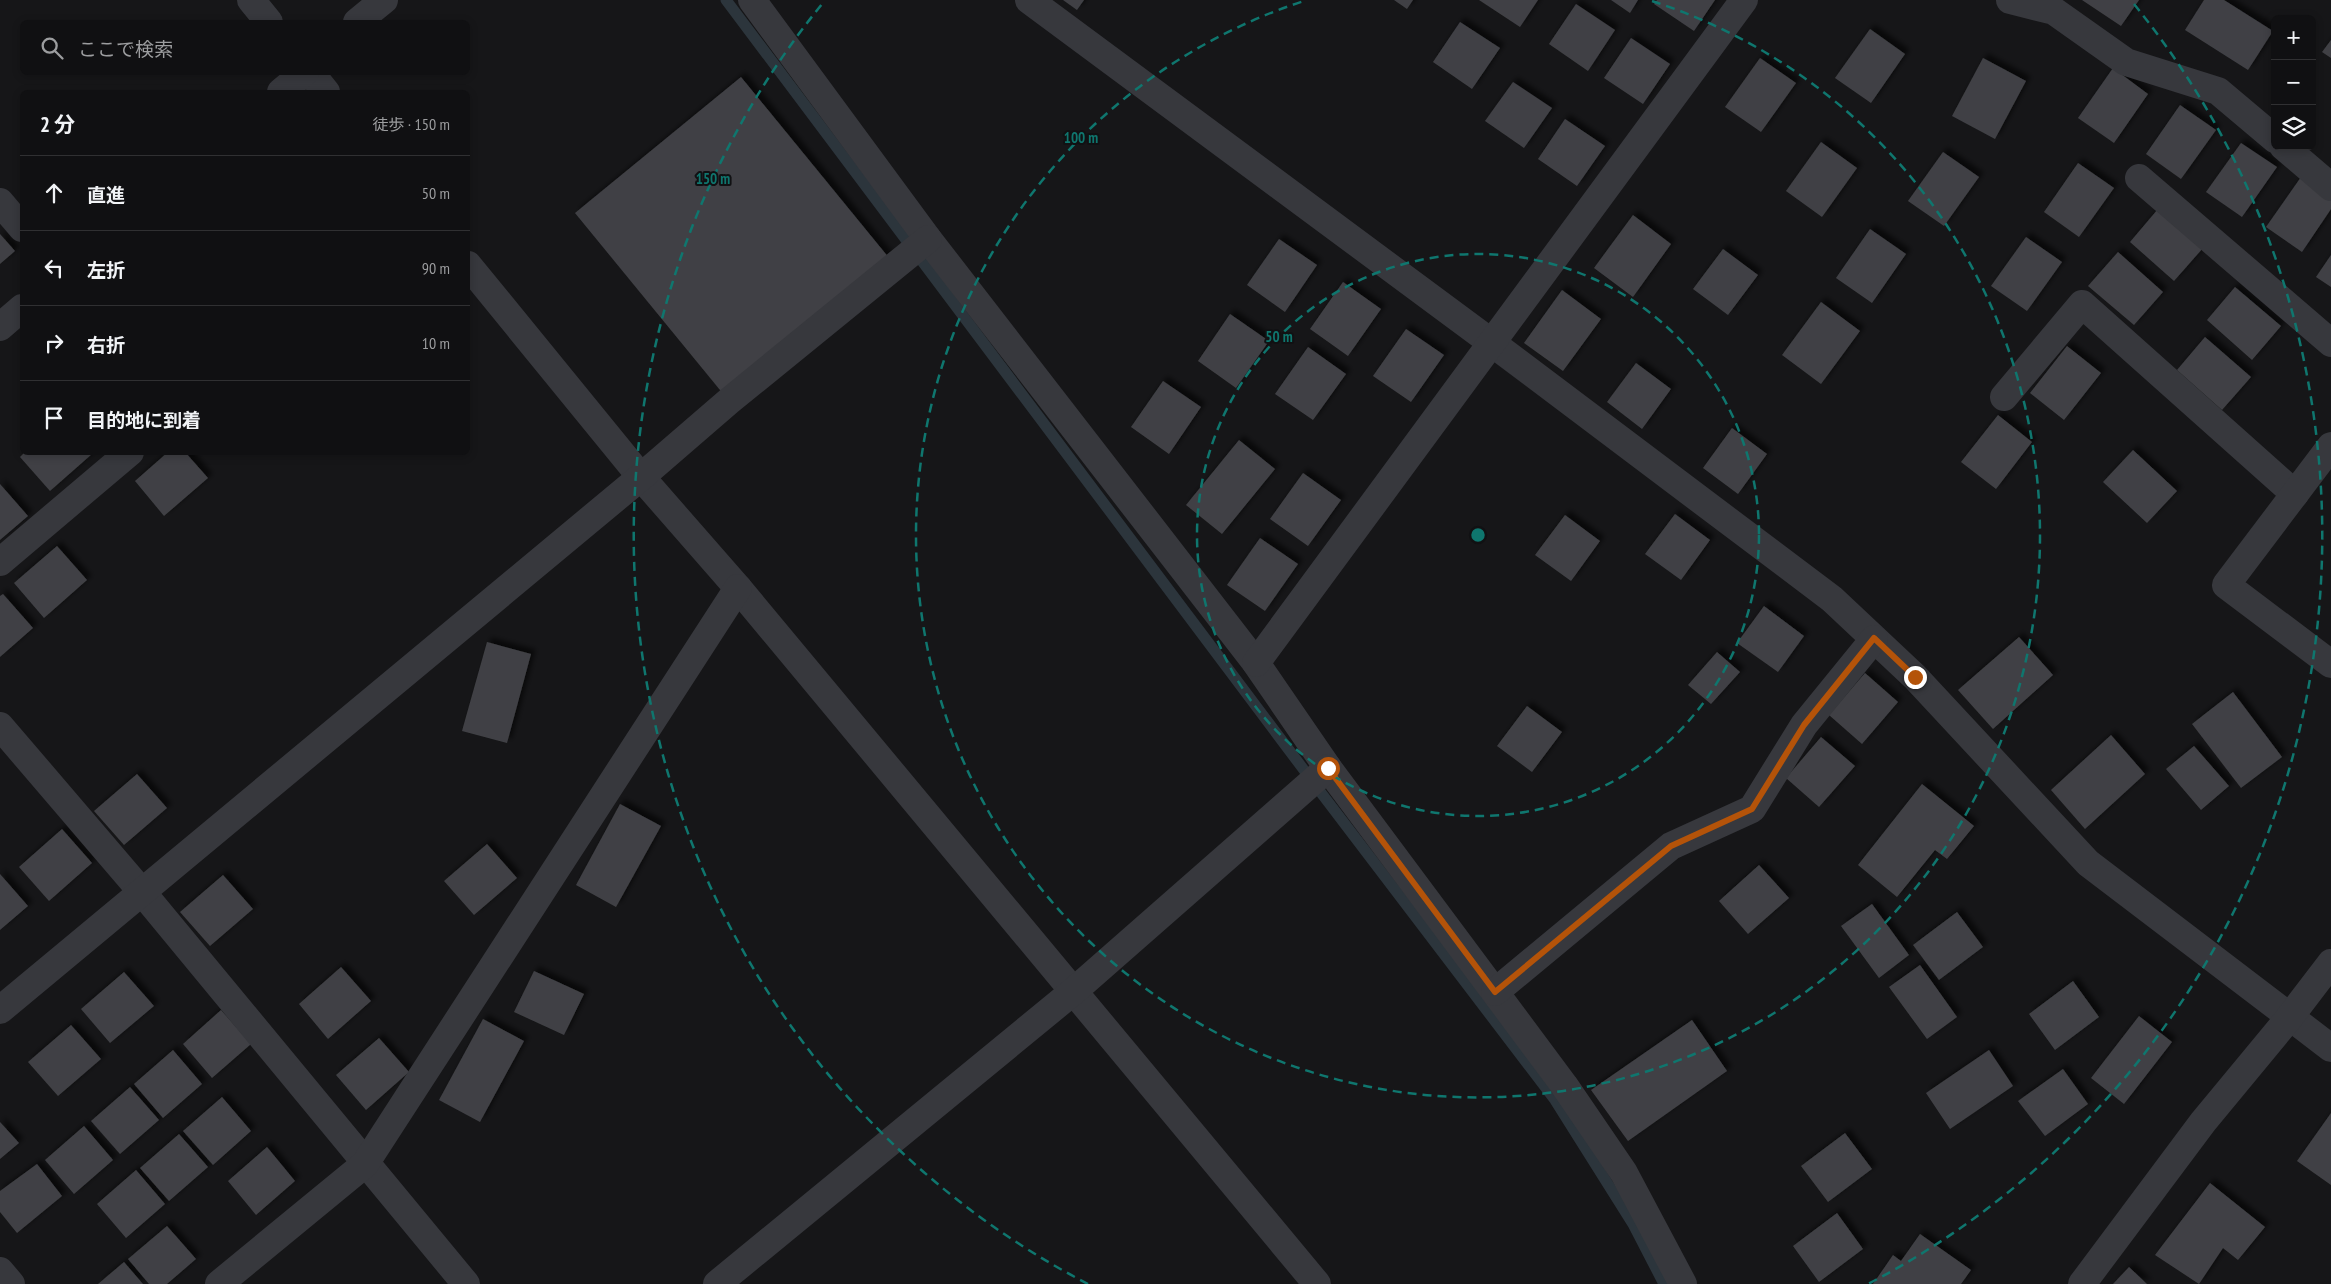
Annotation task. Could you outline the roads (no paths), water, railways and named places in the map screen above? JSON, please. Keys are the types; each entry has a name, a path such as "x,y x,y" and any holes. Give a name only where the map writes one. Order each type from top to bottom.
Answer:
{"street":[{"path":"251,0 267,20"},
{"path":"359,20 384,0"},
{"path":"752,0 928,239 1256,663 1328,768 1564,1085 1624,1173 1683,1284"},
{"path":"1029,0 1832,598 1915,677 2088,863 2289,1018 2331,1048"},
{"path":"1256,663 1744,0"},
{"path":"2010,0 2054,11 2126,62 2218,91 2271,136"},
{"path":"283,90 301,75"},
{"path":"312,75 324,90"},
{"path":"2288,150 2331,186"},
{"path":"2139,178 2331,343"},
{"path":"0,202 20,226"},
{"path":"0,1010 641,477 744,388 928,239"},
{"path":"470,267 641,477 738,588 1075,990 1317,1284"},
{"path":"2004,397 2082,304 2294,494"},
{"path":"0,327 20,310"},
{"path":"2331,446 2226,585 2331,664"},
{"path":"0,562 126,455"},
{"path":"219,1284 365,1164 738,588"},
{"path":"1495,992 1671,846 1752,809 1804,725 1874,638"},
{"path":"0,726 142,892 466,1284"},
{"path":"716,1284 1075,990 1328,768"},
{"path":"2082,1284 2203,1122 2289,1018 2331,963"},
{"path":"0,1271 11,1284"}],"waterway":[{"path":"726,0 1322,794 1555,1100 1633,1224 1664,1284"}]}
